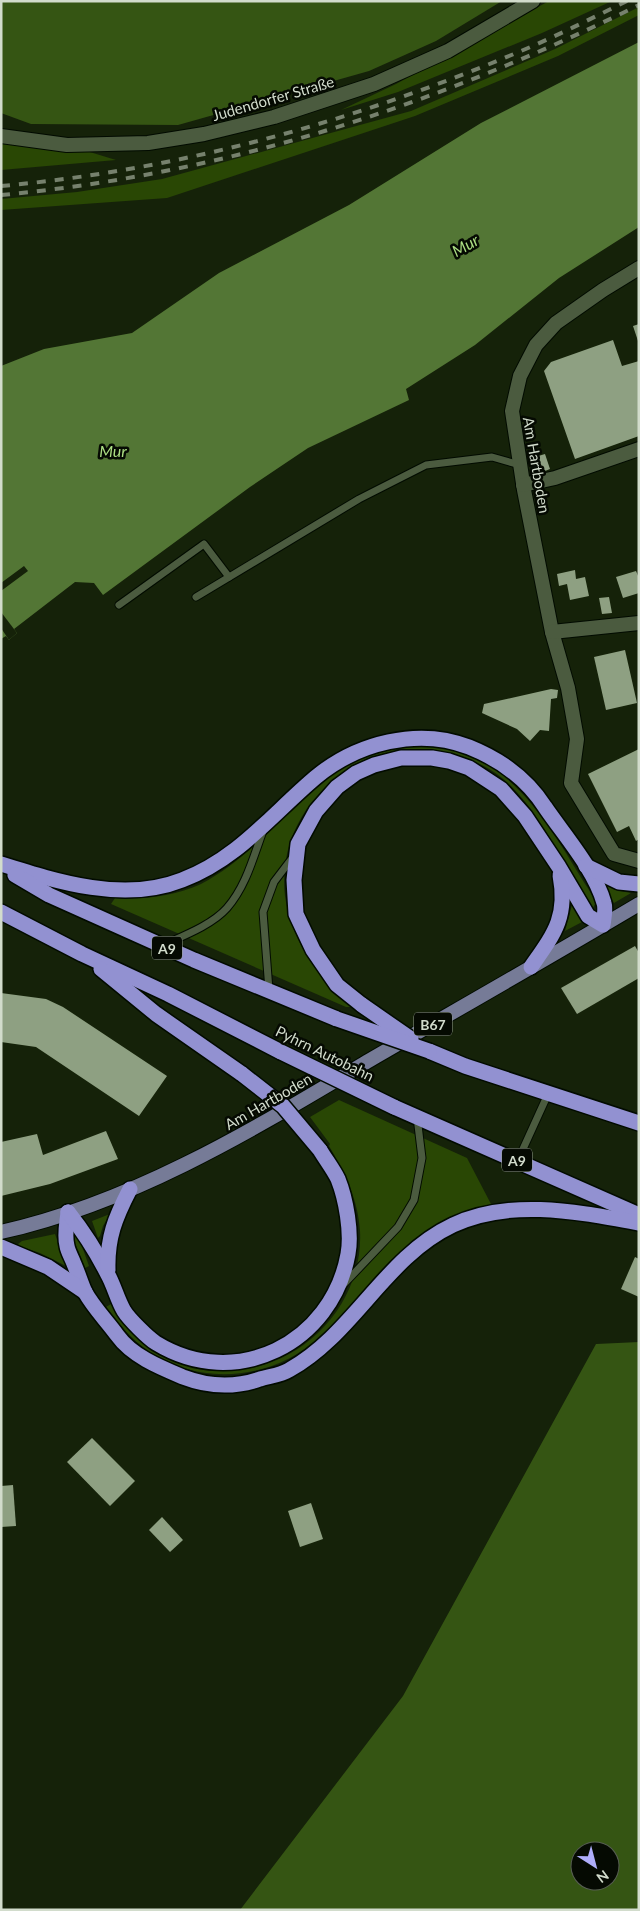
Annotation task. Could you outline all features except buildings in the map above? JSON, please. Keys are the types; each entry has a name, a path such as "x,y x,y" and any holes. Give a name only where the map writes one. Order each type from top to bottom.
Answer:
{"highway":[{"path":"1,866 55,881 123,890 153,887 181,881 205,870 227,856 264,826 317,776 337,762 363,749 384,742 411,738 458,743 481,752 513,771 541,802 586,866 598,888 605,905 603,925 588,916 559,867 525,816 501,789 469,768 449,761 432,758 401,758 374,765 356,773 337,787 316,811 298,844 294,880 296,914 313,950 337,985 362,1005 429,1051"},
{"name":"A9","path":"1,866 49,895 162,946 338,1019 429,1051 465,1066 639,1123"},
{"path":"586,866 619,882 639,884"},
{"path":"531,967 556,930 563,907 564,893 559,867"},
{"name":"Pyhrn Autobahn","path":"1,912 82,954 168,994 394,1107 518,1160 639,1215"},
{"path":"68,1212 84,1232 108,1274 125,1312 155,1342 201,1360 224,1362 249,1361 284,1348 314,1324 336,1291 349,1253 348,1219 338,1180 320,1150 283,1106 242,1074 156,1014 82,954"},
{"path":"108,1274 107,1251 111,1229 130,1190"},
{"path":"68,1212 67,1246 86,1293 122,1342 146,1360 191,1380 213,1385 232,1386 288,1371 317,1352 340,1331 406,1258 428,1240 453,1225 485,1214 521,1208 591,1214 639,1222"},
{"path":"1,1247 48,1266 86,1293"}],"main road":[{"name":"Am Hartboden","path":"1,1232 68,1212 130,1190 240,1136 639,904"}],"street":[{"name":"Judendorfer Straße","path":"1,136 67,145 148,144 204,134 274,117 374,84 448,51 533,1"},
{"name":"Am Hartboden","path":"639,268 603,290 556,323 536,345 520,376 512,411 523,485 552,632 568,688 577,739 571,783 614,854 639,860"},
{"path":"523,485 555,478 639,449"},
{"path":"552,632 639,623"}],"lane":[{"path":"196,597 359,499 426,464 492,457 520,465"},
{"path":"119,605 204,544 229,577"},
{"path":"162,946 196,931 226,909 248,875 264,826"},
{"path":"269,991 263,912 274,882 297,853"},
{"path":"518,1160 548,1094"},
{"path":"336,1291 398,1227 414,1200 422,1158 417,1117"}],"shaded area":[{"path":"1,1 502,1 436,41 369,71 178,125 31,124 1,113"},
{"path":"549,1 612,1 542,33 398,92 341,110 396,84"},
{"path":"639,7 639,15 558,56 415,116 167,198 1,210 1,199 77,192 162,179 411,111 555,49"},
{"path":"1,137 67,145 116,160 1,170"},
{"path":"433,744 463,752 480,760 498,772 529,801 555,836 596,902 593,908 532,811 513,788 486,767 455,755 422,750 390,753 360,764 333,781 311,804 295,831 286,862 285,896 288,913 300,944 328,984 352,1007 346,1007 111,904 115,898 159,896 181,892 201,884 242,856 304,799 346,765 362,756 379,750"},
{"path":"607,886 615,890 631,893 614,903 605,888"},
{"path":"572,905 582,922 565,931"},
{"path":"339,1100 467,1158 491,1204 466,1212 443,1223 411,1243 380,1271 331,1327 301,1351 281,1362 259,1370 236,1374 213,1374 191,1370 169,1362 148,1351 125,1331 106,1307 111,1304 133,1327 177,1360 193,1366 221,1370 249,1368 275,1361 299,1348 320,1330 338,1309 351,1285 358,1259 359,1219 354,1197 329,1146 330,1144 310,1117"},
{"path":"110,1214 100,1236 98,1238 92,1221"},
{"path":"75,1231 89,1266 85,1268 73,1238"},
{"path":"55,1234 66,1266 18,1244 22,1241"},
{"path":"639,1342 639,1910 240,1910 403,1696 596,1344"}],"water":[{"name":"Mur","path":"639,42 639,227 559,278 475,345 406,389 409,400 308,448 250,487 103,595 94,583 75,582 14,629 17,633 9,640 6,636 1,639 1,591 28,571 24,566 1,583 1,366 44,349 132,333 219,273 349,205 481,123"}],"pier":[{"path":"1,612 17,633 9,640 1,628"}],"railway":[{"path":"1,186 135,168 201,155 331,120 458,76 534,45 627,1"},
{"path":"1,195 85,185 168,171 249,152 329,130 408,104 486,74 563,41 639,5"}]}
